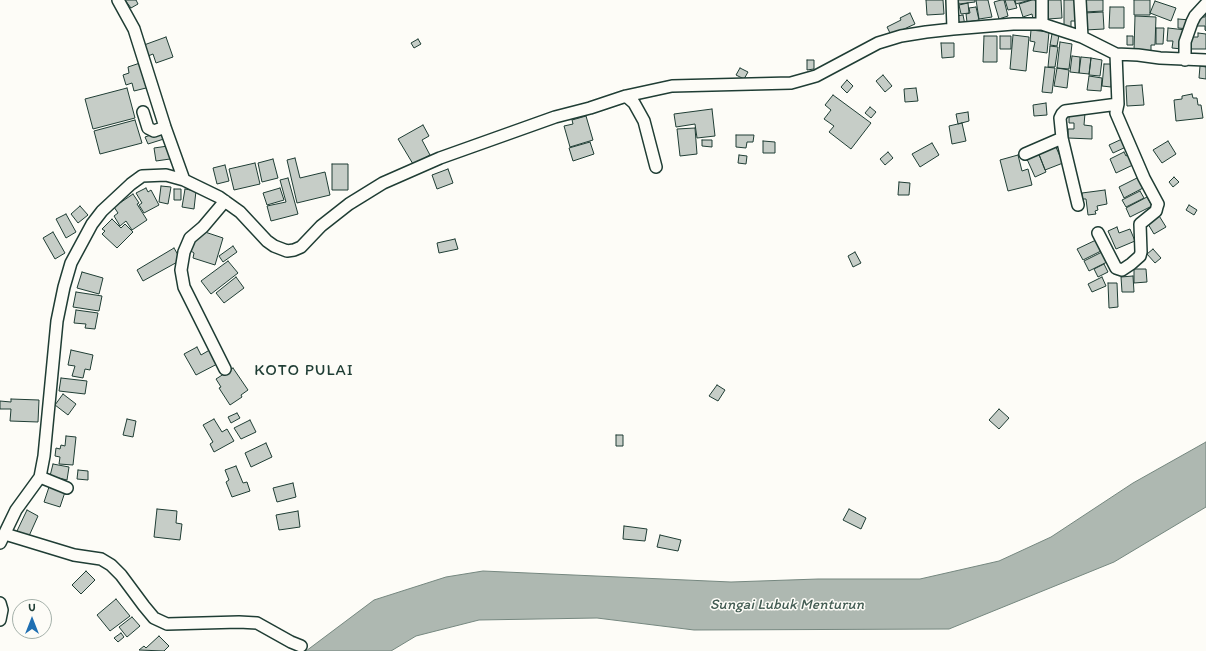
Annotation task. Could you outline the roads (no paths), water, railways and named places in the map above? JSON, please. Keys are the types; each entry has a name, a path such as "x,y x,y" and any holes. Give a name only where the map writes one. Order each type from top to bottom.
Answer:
{"street":[{"path":"118,0 134,29 165,127 184,180"},
{"path":"952,0 953,29"},
{"path":"1042,0 1042,24"},
{"path":"1080,0 1082,37"},
{"path":"1185,60 1185,42 1192,22 1206,4"},
{"path":"301,646 257,623 167,624 154,618 121,575 111,565 101,559 74,555 66,551 2,538 16,510 40,478 44,456 57,321 71,263 92,224 102,211 138,178 147,175 162,174 184,180 219,196 240,212 274,246 287,251 301,247 321,226 349,204 383,183 454,153 555,117 590,108 626,96 672,86 720,86 791,83 816,76 878,43 920,33 1013,24 1042,24 1082,37 1116,54 1185,60 1206,60"},
{"path":"1098,233 1116,268 1122,270 1140,256 1142,252 1140,224 1156,211 1158,204 1144,178 1116,113 1118,104 1116,54"},
{"path":"626,96 634,103 644,121 656,167"},
{"path":"1078,205 1062,138 1060,118 1065,111 1118,104"},
{"path":"143,112 148,128 154,131 165,127"},
{"path":"1025,154 1062,138"},
{"path":"225,202 203,227 190,238 184,252 181,270 184,287 225,369"},
{"path":"40,478 68,488"},
{"path":"0,603 2,610 0,620"}],"water":[{"name":"Sungai Lubuk Menturun","path":"1206,442 1206,507 1114,562 949,629 694,630 597,618 479,620 416,636 391,651 306,651 374,600 446,577 483,571 731,582 818,579 920,579 999,561 1051,537 1133,483"}],"district":[{"name":"KOTO PULAI","path":"304,371"}]}
